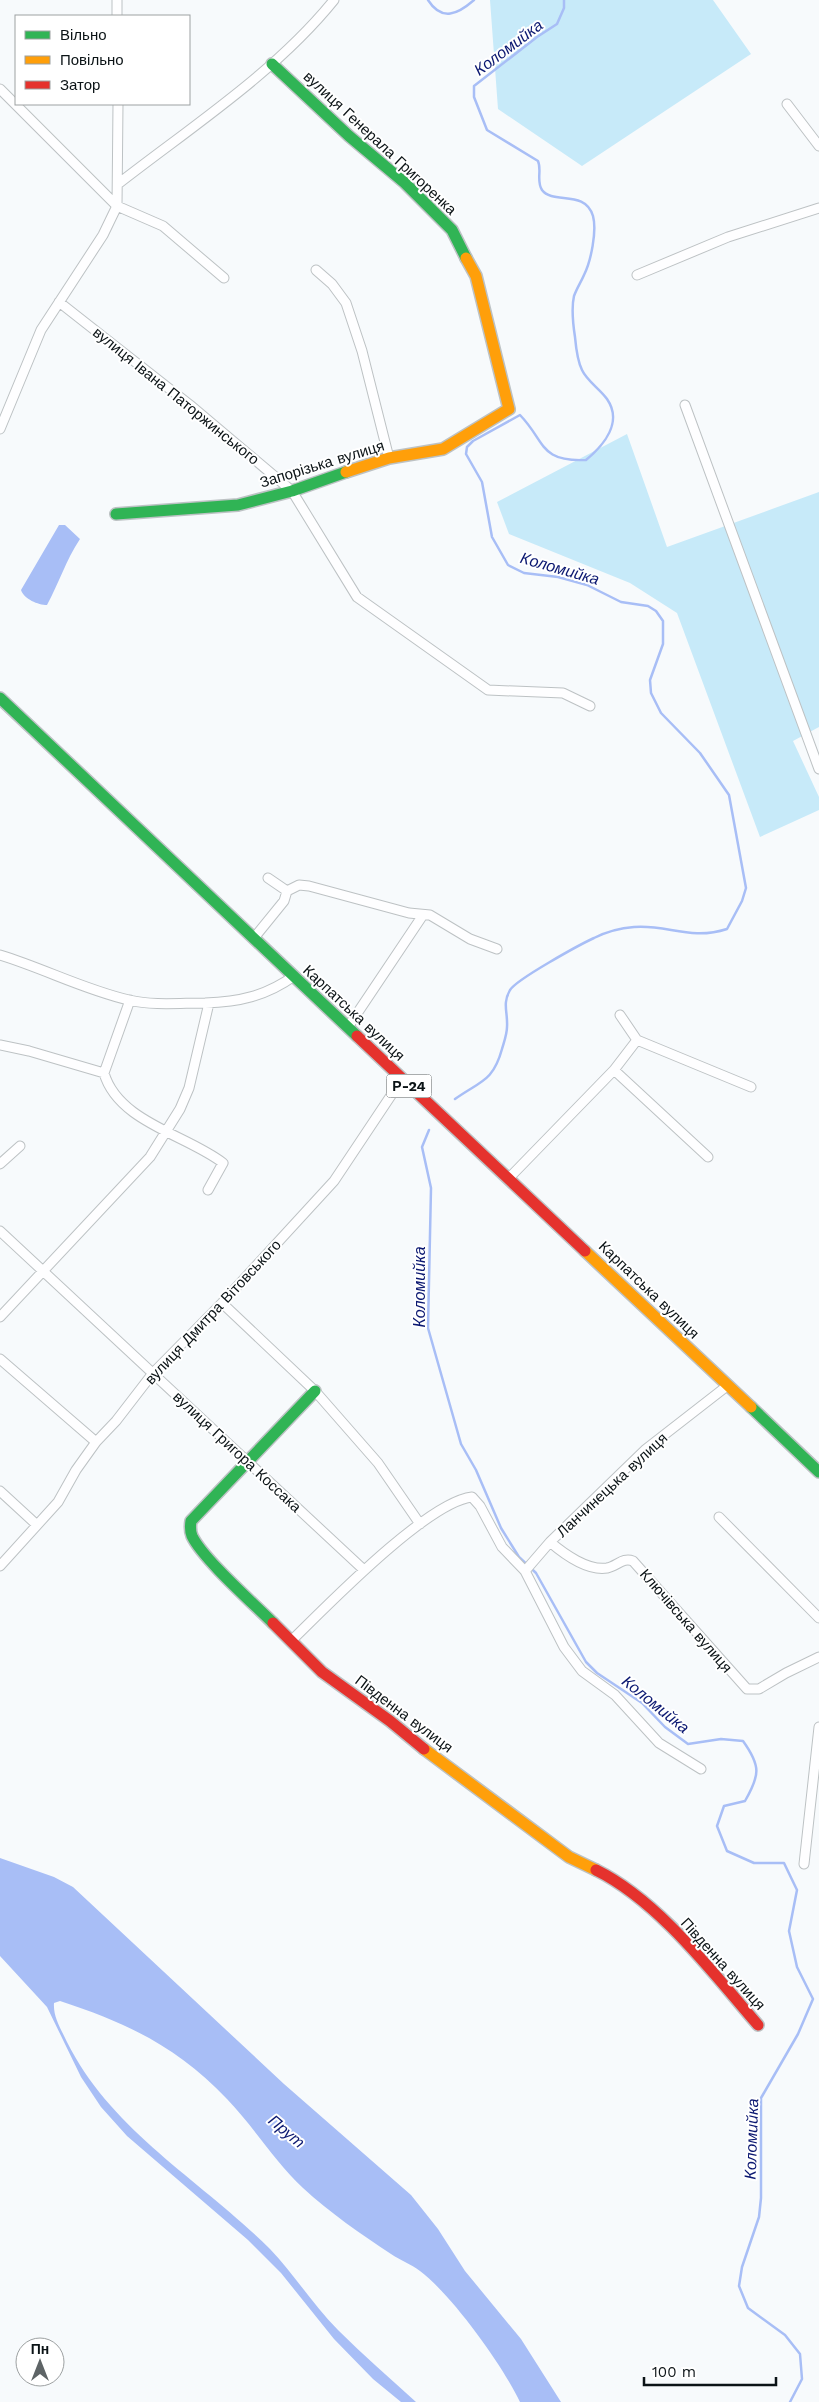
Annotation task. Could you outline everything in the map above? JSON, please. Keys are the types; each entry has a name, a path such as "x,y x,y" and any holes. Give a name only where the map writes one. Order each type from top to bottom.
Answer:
{"street":[{"path":"117,0 118,15"},
{"path":"118,184 272,64 300,38 334,0"},
{"name":"вулиця Генерала Григоренка","path":"272,64 349,136 405,183 452,230 476,276 504,392"},
{"path":"0,89 15,104"},
{"path":"787,104 819,146"},
{"path":"16,105 117,206 163,226 224,278"},
{"path":"0,429 29,353 41,330 110,224 117,206 118,105"},
{"path":"637,275 728,237 819,208"},
{"path":"316,270 332,284 346,303 362,351 389,458"},
{"name":"вулиця Івана Паторжинського","path":"59,302 190,405 292,491 358,597 488,690 563,693 590,706"},
{"name":"Запорізька вулиця","path":"116,514 238,505 292,491 389,458 443,449 509,409 504,392"},
{"path":"685,405 819,769"},
{"name":"Карпатська вулиця","path":"0,698 819,1472"},
{"path":"268,878 287,891"},
{"path":"287,891 299,886 309,886 371,904 417,915 423,914 437,918 470,939 497,949"},
{"path":"254,938 284,901 287,891"},
{"path":"348,1027 423,914"},
{"path":"0,954 130,1000 172,1004 209,1003 257,997 294,976"},
{"path":"130,1000 104,1073 108,1087 123,1103 166,1132 213,1155 223,1163 208,1190"},
{"path":"0,1316 139,1171 166,1132 189,1088 209,1003"},
{"path":"620,1015 637,1040 751,1087"},
{"path":"509,1178 614,1070 637,1040"},
{"path":"0,1045 29,1051 104,1073"},
{"path":"614,1070 708,1157"},
{"name":"вулиця Дмитра Вітовського","path":"0,1566 58,1502 76,1470 96,1442 116,1421 152,1373 222,1302 334,1181 402,1079"},
{"path":"0,1164 20,1146"},
{"name":"вулиця Григора Коссака","path":"0,1231 364,1570"},
{"path":"222,1302 315,1391 384,1469 420,1524"},
{"path":"0,1359 96,1442"},
{"name":"Ланчинецька вулиця","path":"528,1567 550,1542 646,1449 727,1386"},
{"name":"Південна вулиця","path":"315,1391 247,1460 191,1521 189,1528 203,1552 322,1672 390,1720 416,1743 452,1768 521,1823 569,1857 629,1890 682,1937 758,2025"},
{"path":"0,1491 37,1525"},
{"path":"291,1641 364,1570 420,1524 449,1506 472,1497 480,1506 502,1546 528,1567 564,1647 582,1671 615,1696 659,1743 701,1769"},
{"path":"719,1517 819,1618"},
{"name":"Ключівська вулиця","path":"550,1542 590,1566 606,1568 624,1560 633,1561 747,1689 759,1689 819,1657"},
{"path":"804,1864 819,1727"}],"shaded area":[{"path":"490,0 713,0 751,54 582,166 498,109"},
{"path":"627,434 667,547 819,492 819,727 793,741 819,797 819,810 760,837 677,613 630,583 509,534 497,502"}],"water":[{"path":"59,525 65,525 80,539 47,605 40,604 28,599 21,590"},
{"name":"Прут","path":"0,1858 54,1877 73,1887 284,2084 411,2195 438,2229 465,2271 521,2339 561,2402 520,2402 502,2370 476,2332 433,2282 417,2269 391,2254 346,2223 303,2188 283,2167 227,2099 190,2065 170,2051 129,2028 60,2001 54,2003 56,2018 67,2042 86,2074 108,2103 133,2129 270,2249 338,2330 416,2402 401,2402 373,2379 334,2339 281,2273 248,2240 127,2136 101,2107 81,2077 47,2007 0,1956"}],"waterway":[{"name":"Коломийка","path":"428,0 439,11 450,14 462,9 474,0"},
{"name":"Коломийка","path":"455,1099 484,1080 494,1068 507,1032 506,1000 510,990 524,978 586,942 618,929 646,927 690,933 714,932 727,929 742,901 746,888 729,795 700,753 661,713 651,693 650,680 663,644 663,621 656,611 648,606 621,602 587,585 558,577 524,573 508,565 492,537 482,482 466,454 467,447 473,441 520,415 551,454 571,460 586,460 605,440 612,424 613,416 607,399 587,378 580,366 573,322 574,296 587,269 593,246 593,216 589,208 583,203 576,200 553,197 542,190 539,183 538,161 487,130 474,97 474,86 537,37 557,24 564,8 564,0"},
{"name":"Коломийка","path":"429,1130 422,1147 431,1188 428,1328 461,1444 476,1470 501,1528 519,1557 536,1573 586,1662 597,1673 642,1703 665,1727 688,1744 721,1739 743,1741 755,1764 756,1777 754,1784 745,1801 724,1806 717,1826 727,1851 754,1863 784,1863 797,1890 789,1931 797,1967 813,1999 798,2034 761,2098 761,2198 759,2217 742,2267 739,2286 748,2308 785,2335 800,2354 802,2379 790,2402"}],"traffic: fast":[{"path":"272,64 349,136 405,183 452,230 466,258"},
{"path":"116,514 238,505 292,491 346,472"},
{"path":"0,698 357,1036"},
{"path":"273,1623 206,1556 192,1536 190,1529 191,1521 315,1391"},
{"path":"751,1407 819,1472"}],"traffic: slow":[{"path":"346,472 389,458 443,449 509,409 476,276 466,258"},
{"path":"585,1251 751,1407"},
{"path":"424,1749 569,1857 596,1870"}],"traffic: jam":[{"path":"357,1036 585,1251"},
{"path":"273,1623 322,1672 390,1721 424,1749"},
{"path":"596,1870 619,1883 663,1919 704,1961 758,2025"}]}
